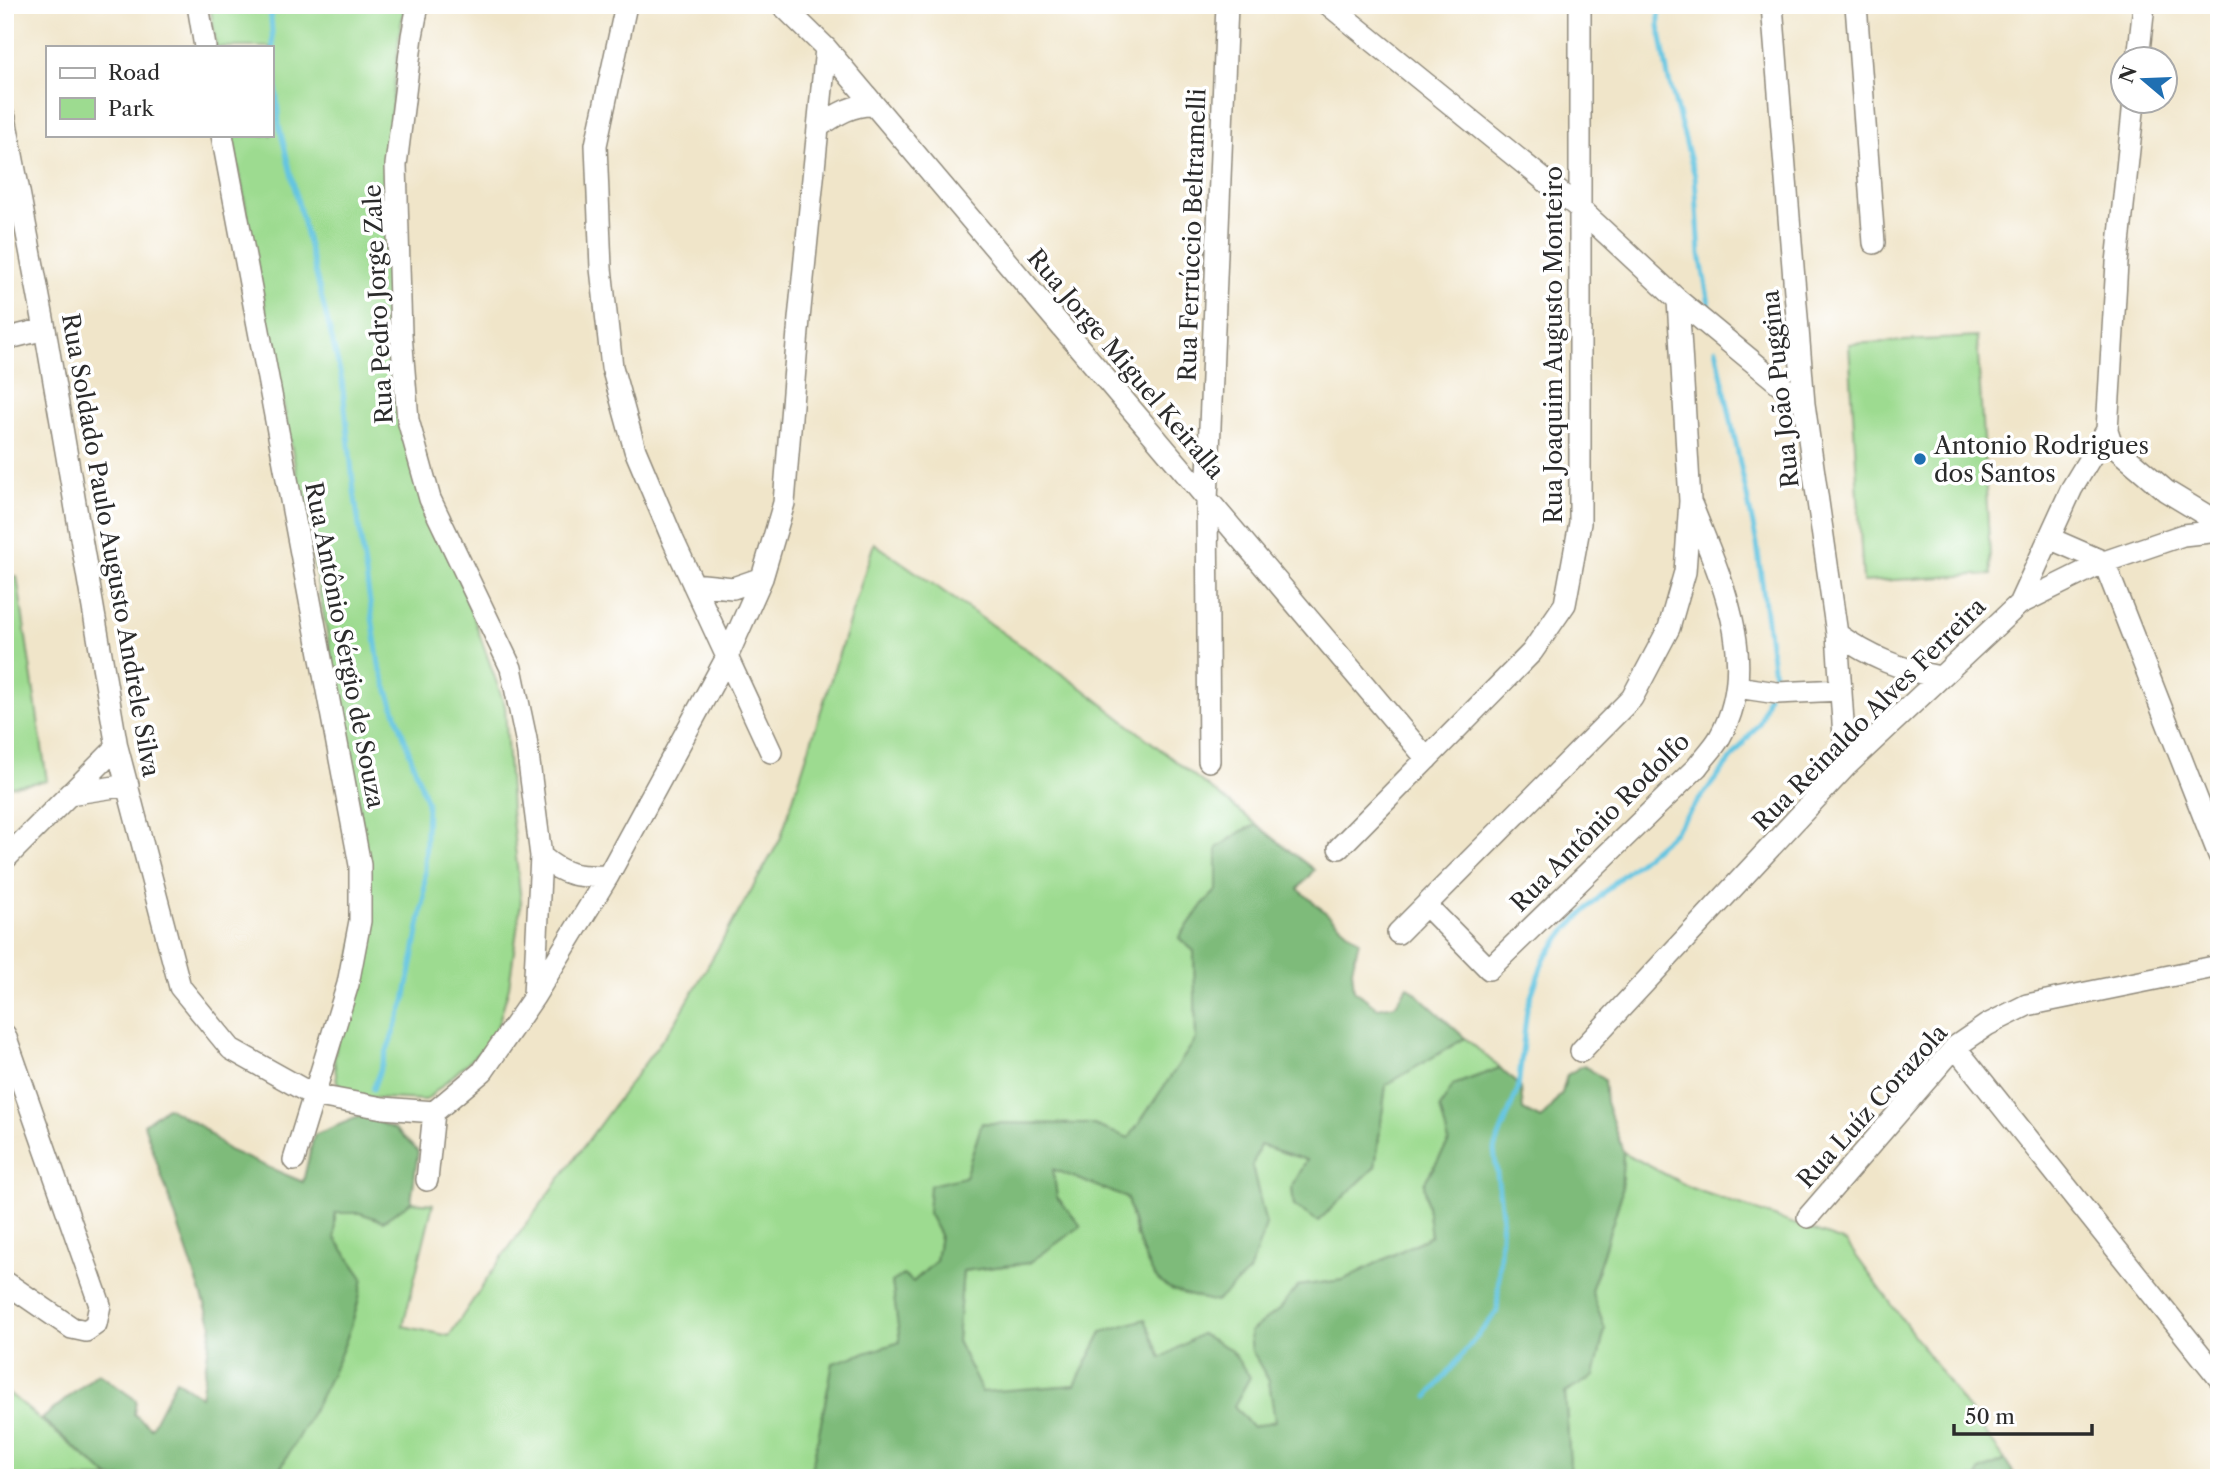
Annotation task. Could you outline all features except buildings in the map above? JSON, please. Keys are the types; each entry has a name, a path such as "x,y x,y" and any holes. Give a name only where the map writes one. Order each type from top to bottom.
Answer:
{"street":[{"path":"198,5 205,46"},
{"name":"Rua Pedro Jorge Zale","path":"418,5 396,165 401,334 408,420 430,499 511,668 526,739 541,856 534,997"},
{"path":"626,5 596,145 601,268 612,367 635,450 693,584 771,751"},
{"name":"Rua Jorge Miguel Keiralla","path":"782,5 826,48 1427,759"},
{"name":"Rua Ferrúccio Beltramelli","path":"1209,761 1207,501 1227,5"},
{"path":"1329,5 1580,209 1678,300 1804,404"},
{"name":"Rua Joaquim Augusto Monteiro","path":"1339,848 1532,652 1565,604 1580,523 1580,5"},
{"name":"Rua João Puggina","path":"1772,5 1804,404 1837,634 1846,766"},
{"path":"1856,5 1874,243"},
{"path":"2140,46 2144,5"},
{"path":"427,1180 434,1112 482,1070 534,997 608,876 727,657 762,578 783,503 826,48"},
{"path":"818,127 839,113 861,104 874,105"},
{"path":"2133,116 2117,263 2107,430 2112,444 2166,491 2219,523"},
{"name":"Rua Soldado Paulo Augusto Andrele Silva","path":"5,118 45,329 117,747 180,987 231,1049 313,1095 383,1108 434,1112"},
{"name":"Rua Antônio Sérgio de Souza","path":"222,136 360,865 360,921 348,984 293,1160"},
{"path":"1398,933 1632,698 1670,628 1685,572 1690,501 1678,300"},
{"path":"5,339 45,329"},
{"path":"2019,604 2071,488 2107,430"},
{"name":"Rua Antônio Rodolfo","path":"1426,905 1489,969 1697,767 1719,737 1730,714 1737,687 1738,657 1727,594 1690,501"},
{"path":"2182,501 2183,535"},
{"name":"Rua Reinaldo Alves Ferreira","path":"1581,1051 1846,766 2019,604 2104,562 2183,535 2219,531"},
{"path":"2049,538 2104,562 2219,855"},
{"path":"693,584 733,588 762,578"},
{"path":"1837,634 1875,658 1918,673 1940,677"},
{"path":"1737,687 1777,693 1841,690"},
{"path":"5,859 117,747"},
{"path":"69,794 128,785"},
{"path":"541,856 558,870 581,877 608,876"},
{"name":"Rua Luíz Corazola","path":"1808,1217 1955,1047 1987,1025 2027,1005 2219,966"},
{"path":"5,1035 100,1305 96,1324 86,1331 72,1328 5,1282"},
{"path":"1955,1047 2219,1378"}],"green space":[{"path":"210,5 405,5 386,163 387,234 399,384 459,577 505,706 511,810 521,902 509,987 494,1039 426,1100 354,1097 337,1082 334,1059 368,870 356,785 232,136 273,136 273,46 216,46"},
{"name":"Antonio Rodrigues dos Santos","path":"1977,337 1991,574 1863,582 1849,344"},
{"path":"874,543 1082,688 1257,825 1242,831 1217,848 1218,890 1203,904 1179,938 1194,951 1196,1039 1129,1139 1091,1124 982,1123 965,1177 928,1213 940,1235 936,1261 913,1282 892,1282 901,1342 833,1364 810,1478 277,1478 363,1278 335,1238 335,1213 360,1213 383,1221 411,1202 433,1204 403,1326 449,1336 500,1260 678,1018 780,840"},
{"path":"17,576 47,781 5,787 5,578"},
{"path":"1257,825 1314,870 1298,889 1359,941 1352,969 1354,990 1378,1008 1395,1005 1408,986 1465,1038 1386,1085 1375,1167 1318,1221 1294,1206 1292,1187 1307,1160 1260,1145 1252,1166 1266,1225 1249,1272 1216,1302 1178,1292 1159,1281 1148,1265 1127,1198 1053,1169 1057,1197 1081,1226 1029,1263 963,1271 957,1341 982,1392 1075,1385 1102,1332 1145,1319 1161,1358 1201,1334 1230,1349 1250,1377 1234,1406 1252,1427 1275,1421 1269,1381 1252,1351 1250,1332 1280,1309 1298,1286 1343,1280 1431,1236 1424,1183 1449,1142 1440,1108 1453,1085 1500,1068 1521,1088 1523,1110 1541,1119 1562,1093 1567,1075 1584,1065 1604,1080 1606,1102 1623,1152 1621,1196 1591,1291 1605,1329 1594,1376 1565,1393 1571,1478 810,1478 833,1363 900,1342 892,1282 903,1275 913,1282 936,1261 940,1235 928,1213 930,1185 965,1177 982,1123 1091,1124 1129,1138 1196,1039 1194,951 1179,938 1203,904 1217,890 1217,848 1242,831"},
{"path":"1465,1038 1500,1068 1453,1085 1449,1142 1424,1183 1431,1236 1343,1280 1298,1286 1280,1309 1250,1332 1252,1351 1269,1381 1276,1421 1252,1427 1234,1406 1201,1334 1161,1359 1102,1332 1076,1385 982,1393 957,1341 963,1271 1029,1263 1057,1197 1053,1169 1127,1198 1136,1237 1266,1225 1252,1166 1260,1145 1307,1160 1292,1187 1294,1206 1318,1221 1375,1167 1386,1085"},
{"path":"167,1107 202,1127 228,1150 303,1182 314,1135 363,1115 395,1129 418,1151 411,1202 383,1221 360,1213 335,1213 335,1238 363,1278 358,1304 331,1376 277,1478 110,1478 42,1419 98,1373 136,1400 134,1414 151,1428 176,1380 201,1397 212,1325 144,1124"},
{"path":"1623,1152 1691,1188 1846,1242 2005,1460 1981,1471 1978,1478 1571,1478 1565,1393 1594,1375 1605,1329 1591,1291 1621,1196"},
{"path":"5,1390 110,1478 5,1478"},
{"path":"2005,1460 2017,1478 1978,1478 1980,1471"}],"waterway":[{"path":"270,5 279,125 342,380 354,491 379,665 427,803 424,900 405,1001 373,1089"},
{"path":"1659,5 1659,26 1668,77 1695,176 1700,254 1710,309"},
{"path":"1716,349 1757,544 1774,675 1770,687"},
{"path":"1428,1397 1497,1312 1502,1214 1494,1150 1518,1089 1527,1008 1544,959 1567,929 1617,880 1674,832 1760,722 1768,696"}],"place":[{"name":"Antonio Rodrigues dos Santos","path":"1920,459"}]}
